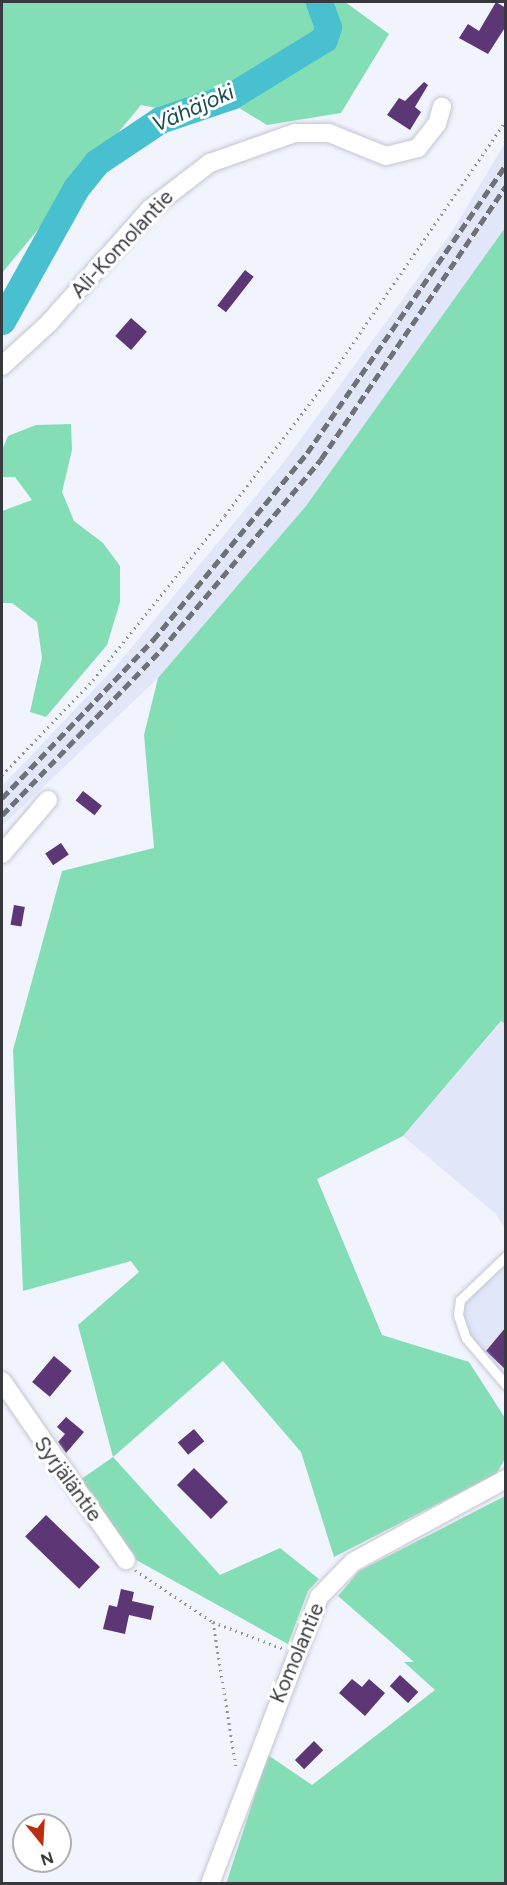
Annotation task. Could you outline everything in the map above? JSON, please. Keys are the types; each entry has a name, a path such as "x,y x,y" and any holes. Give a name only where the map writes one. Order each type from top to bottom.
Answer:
{"street":[{"name":"Ali-Komolantie","path":"2,366 49,323 150,208 210,163 294,133 329,133 386,156 418,148 437,124 442,107"},
{"path":"2,854 48,800"},
{"name":"Syrjäläntie","path":"4,1395 126,1560"},
{"name":"Komolantie","path":"210,1884 296,1652 320,1597 353,1562 506,1479"}],"lane":[{"path":"506,1256 460,1300 458,1315 466,1338 506,1385"}],"path":[{"path":"2,775 93,680 225,514 329,378 506,120"},
{"path":"126,1560 145,1580 213,1622 296,1652"},
{"path":"213,1622 244,1790"}],"shaded area":[{"path":"505,143 505,228 495,248 306,506 158,678 2,826 2,786 118,664 284,462 453,230"},
{"path":"502,1021 505,1024 505,1229 496,1214 403,1136"},
{"path":"505,1266 505,1378 470,1336 463,1315 464,1304"}],"green space":[{"path":"2,2 345,2 389,34 341,113 267,125 216,94 177,112 141,105 2,273"},
{"path":"505,228 505,1024 501,1021 403,1136 317,1179 382,1335 469,1362 505,1418 505,1459 496,1474 334,1557 301,1452 223,1361 113,1457 78,1325 139,1272 131,1261 23,1291 13,1050 62,871 154,848 144,735 158,678 306,506"},
{"path":"71,424 72,450 62,492 74,521 103,543 120,566 120,602 107,645 46,717 30,712 42,658 37,622 12,603 2,603 2,511 32,500 15,477 2,477 2,450 8,436 36,425"},
{"path":"113,1457 220,1575 280,1548 319,1579 308,1591 288,1644 129,1556 77,1482"},
{"path":"505,1496 505,1883 226,1884 268,1755 312,1785 435,1690 404,1662 414,1662 338,1596 359,1571"}],"building":[{"path":"496,2 506,8 506,26 488,54 459,38 468,24 479,31"},
{"path":"424,82 428,85 415,107 421,112 410,130 387,115 399,98 405,101"},
{"path":"245,270 254,277 226,312 217,305"},
{"path":"131,318 147,332 131,350 115,336"},
{"path":"83,791 102,806 95,815 76,800"},
{"path":"61,843 69,855 53,865 45,854"},
{"path":"14,905 25,907 21,927 11,925"},
{"path":"506,1327 506,1370 486,1351"},
{"path":"54,1356 72,1371 50,1397 32,1382"},
{"path":"66,1417 84,1432 66,1453 58,1442 65,1434 57,1427"},
{"path":"194,1429 204,1441 188,1455 178,1442"},
{"path":"194,1468 228,1502 211,1519 177,1485"},
{"path":"46,1515 100,1567 79,1589 25,1537"},
{"path":"121,1589 134,1592 132,1601 154,1606 151,1620 129,1615 125,1634 103,1629 109,1605 117,1607"},
{"path":"400,1675 418,1692 408,1703 390,1686"},
{"path":"352,1679 362,1687 369,1679 385,1693 365,1716 339,1693"},
{"path":"314,1741 323,1750 304,1769 295,1760"}],"waterway":[{"name":"Vähäjoki","path":"2,321 76,188 97,162 160,120 231,96 324,39 328,27 319,2"}],"railway":[{"path":"2,798 153,640 307,453 506,164"},
{"path":"2,815 161,650 321,459 506,186"}]}
